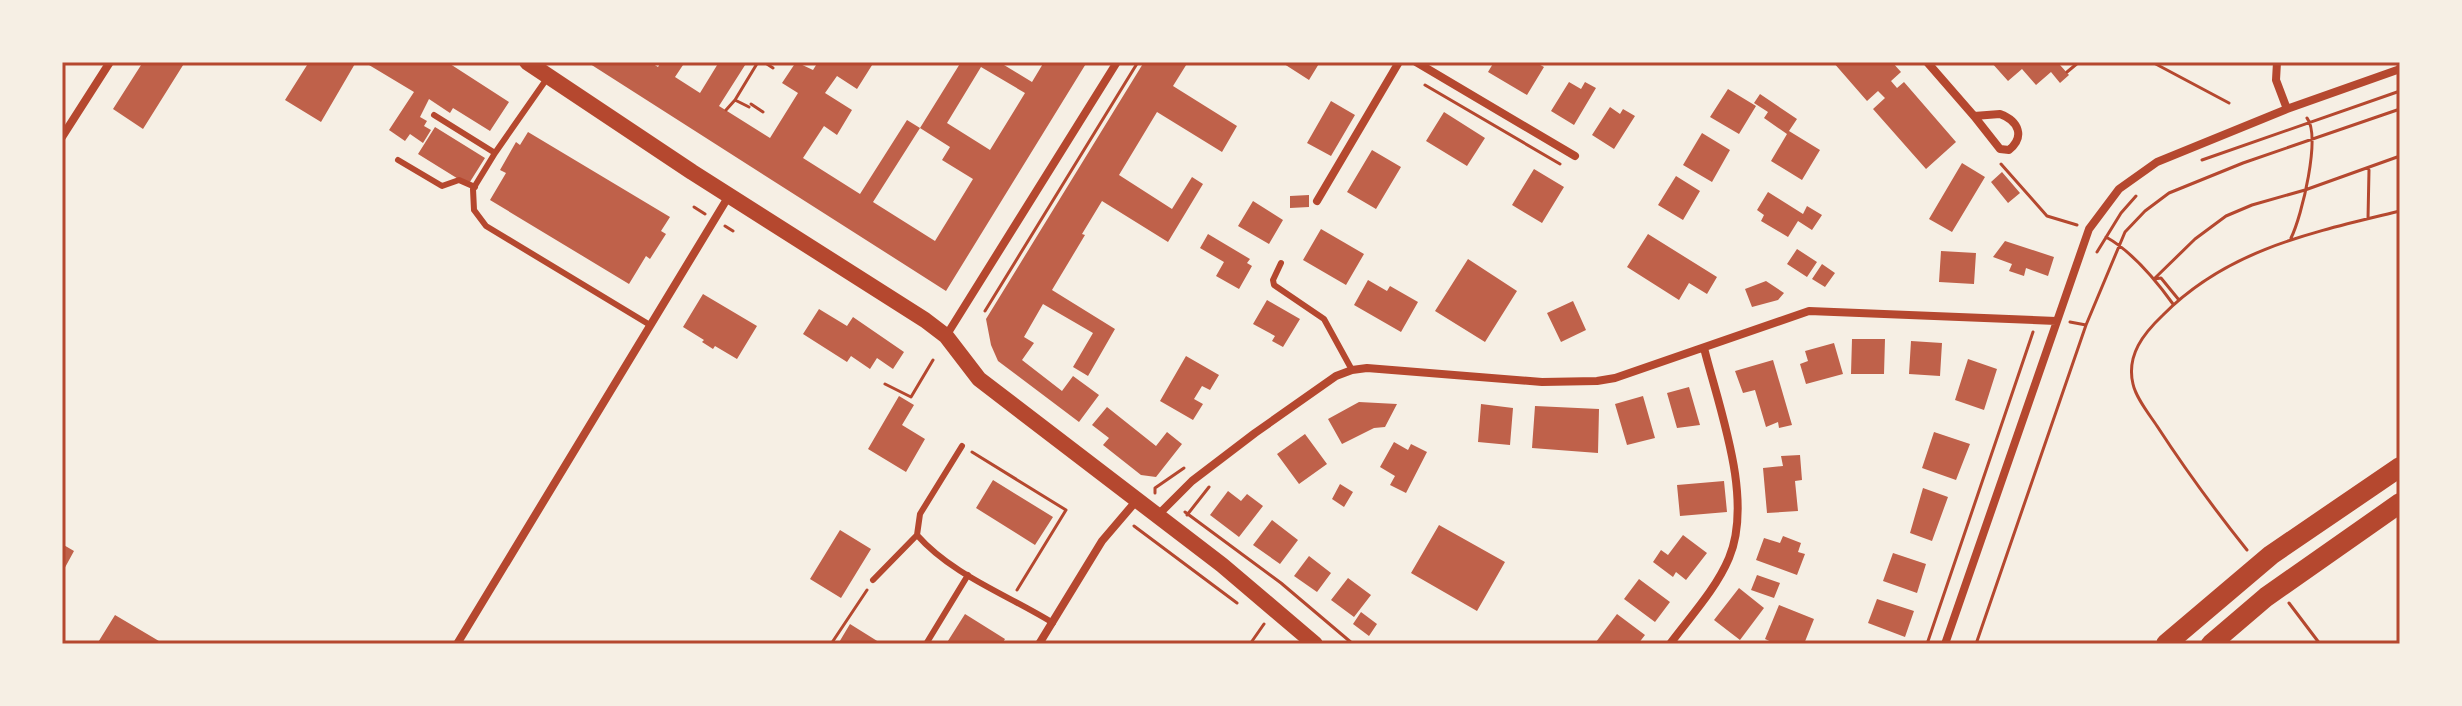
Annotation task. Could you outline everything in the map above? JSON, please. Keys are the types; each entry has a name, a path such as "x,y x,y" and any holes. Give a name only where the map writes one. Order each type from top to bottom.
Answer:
{"highway":[{"path":"2166,644 2271,555 2400,467"},
{"path":"2211,644 2266,597 2400,503"}],"main road":[{"path":"529,63 946,336 979,379 1138,499 1248,586 1315,644"}],"street":[{"path":"62,137 110,62"},
{"path":"946,336 1117,62"},
{"path":"1317,201 1399,62"},
{"path":"1416,62 1575,156"},
{"path":"1927,62 2000,149 2009,150 2016,143 2019,131 2007,116 1974,116"},
{"path":"2277,62 2276,80 2287,109"},
{"path":"1945,644 2089,229 2119,189 2157,162 2287,109 2400,69"},
{"path":"457,644 730,194"},
{"path":"1158,515 1214,462 1330,380 1352,370 1367,368 1578,383 1615,378 1814,310 2056,321"},
{"path":"1670,644 1722,571 1737,530 1735,472 1704,348"},
{"path":"1039,644 1102,541 1138,499"}],"lane":[{"path":"548,77 475,187 473,207 486,226 650,325"},
{"path":"434,115 495,153"},
{"path":"398,160 442,186 460,180 475,187"},
{"path":"1281,263 1273,280 1274,285 1324,319 1352,370"},
{"path":"873,580 917,535 920,514 962,446"},
{"path":"917,535 932,551 968,575 1053,623"},
{"path":"926,644 968,575"}],"path":[{"path":"726,110 758,62"},
{"path":"764,62 773,68"},
{"path":"985,311 1138,62"},
{"path":"2067,72 2079,62"},
{"path":"2152,62 2229,103"},
{"path":"2196,162 2400,91"},
{"path":"735,100 763,112"},
{"path":"2287,109 2291,113 2304,115 2311,123 2312,140 2305,190 2291,238"},
{"path":"1976,644 2086,325 2119,244 2137,219 2169,193 2205,177 2400,109"},
{"path":"2154,279 2195,239 2226,216 2400,156"},
{"path":"1998,160 2047,216 2077,225"},
{"path":"2368,219 2369,169"},
{"path":"2090,265 2104,236 2142,189"},
{"path":"2222,518 2170,447 2133,385 2134,353 2147,332 2173,304 2234,262 2291,238 2400,211"},
{"path":"2104,236 2119,244 2154,279 2173,304"},
{"path":"2154,279 2161,278 2179,300"},
{"path":"1927,644 2033,332"},
{"path":"885,384 911,397 933,360"},
{"path":"962,446 1066,510 1012,598"},
{"path":"1155,488 1193,462"},
{"path":"1185,512 1281,583 1353,644"},
{"path":"1147,534 1241,606"},
{"path":"833,644 873,580"},
{"path":"1250,644 1264,624 1273,632"},
{"path":"2307,625 2320,644"}],"building":[{"path":"143,62 185,62 143,129 113,109"},
{"path":"309,62 356,62 321,122 285,100"},
{"path":"364,62 447,62 509,102 490,131 453,108 450,113 429,99 420,117 427,121 424,126 431,130 423,143 410,134 405,141 389,130 414,92"},
{"path":"587,62 650,62 658,67 661,62 685,62 675,77 700,93 719,62 747,62 719,106 770,138 798,93 782,83 796,62 813,70 818,62 874,62 857,89 837,76 825,93 852,110 837,135 824,126 803,158 860,194 907,120 920,128 961,62 1006,62 1004,65 1032,82 1044,62 1087,62 946,291","holes":["981,67 1025,93 990,150 947,123","920,128 950,147 942,160 973,179 935,241 873,202"]},
{"path":"1144,62 1188,62 1173,86 1237,126 1222,152 1157,112 1119,175 1172,209 1192,177 1203,184 1168,242 1102,201 1082,234 1085,235 1052,290 1115,329 1088,376 1073,367 1093,333 1043,304 1024,337 1034,343 1022,360 1062,391 1073,376 1099,395 1079,422 998,361 986,319"},
{"path":"1281,62 1320,62 1309,80"},
{"path":"1494,62 1535,62 1544,67 1527,95 1488,72"},
{"path":"1833,62 1892,62 1901,72 1891,81 1897,88 1904,82 1956,142 1926,169 1873,109 1885,98 1878,91 1867,101"},
{"path":"1991,62 2063,62 2060,65 2069,75 2060,83 2051,72 2036,85 2022,69 2008,81"},
{"path":"1569,82 1581,89 1585,82 1596,88 1574,125 1551,111"},
{"path":"1728,89 1756,106 1739,134 1710,117"},
{"path":"1760,94 1797,119 1789,131 1820,150 1802,180 1771,161 1787,134 1764,118 1768,112 1754,103"},
{"path":"1331,101 1355,115 1331,156 1307,143"},
{"path":"1610,107 1620,114 1623,109 1635,116 1614,149 1592,135"},
{"path":"1444,112 1485,138 1467,166 1426,141"},
{"path":"435,127 485,158 468,185 418,154"},
{"path":"528,132 670,217 661,231 666,234 650,259 646,256 629,284 490,200 506,173 500,170 516,142 520,145"},
{"path":"1702,133 1730,150 1712,182 1683,165"},
{"path":"1372,150 1401,167 1376,209 1347,192"},
{"path":"1962,163 1985,177 1952,232 1929,219"},
{"path":"1534,169 1564,187 1542,223 1512,205"},
{"path":"2002,172 2020,193 2008,203 1991,182"},
{"path":"1676,176 1700,191 1683,220 1658,205"},
{"path":"1768,192 1803,214 1807,206 1822,215 1812,230 1798,221 1788,237 1761,221 1764,215 1757,210"},
{"path":"1309,195 1309,207 1290,208 1290,196"},
{"path":"1253,201 1283,220 1269,244 1238,226"},
{"path":"1321,229 1364,254 1346,285 1303,260"},
{"path":"1208,234 1250,259 1247,263 1252,266 1239,289 1216,276 1224,262 1200,248"},
{"path":"1648,234 1717,277 1707,294 1689,283 1679,300 1627,267"},
{"path":"2005,241 2054,257 2048,276 2026,268 2024,276 2009,271 2012,264 1993,257"},
{"path":"1797,249 1817,262 1807,277 1787,264"},
{"path":"1941,251 1976,253 1974,284 1939,282"},
{"path":"1468,259 1517,291 1485,342 1435,311"},
{"path":"1822,264 1835,273 1825,287 1812,279"},
{"path":"1368,280 1387,291 1390,286 1418,302 1401,332 1354,305"},
{"path":"1766,281 1784,293 1778,300 1752,307 1745,289"},
{"path":"703,294 757,326 737,359 715,346 713,349 683,327"},
{"path":"1267,300 1300,319 1283,347 1272,341 1275,336 1253,324"},
{"path":"1573,301 1586,330 1561,342 1547,313"},
{"path":"819,309 847,326 853,317 904,352 893,369 877,358 870,369 851,356 847,362 803,334"},
{"path":"1852,339 1885,339 1884,374 1851,374"},
{"path":"1911,341 1942,343 1940,376 1909,374"},
{"path":"1834,343 1843,374 1806,384 1800,364 1808,361 1805,351"},
{"path":"1186,356 1219,375 1210,390 1202,386 1194,399 1203,404 1193,420 1160,401"},
{"path":"1968,359 1997,369 1984,410 1955,400"},
{"path":"1773,360 1792,425 1779,428 1778,422 1766,427 1755,390 1743,393 1735,371"},
{"path":"1689,387 1700,425 1677,428 1667,393"},
{"path":"899,396 914,405 902,425 925,439 906,472 868,449"},
{"path":"1643,396 1655,438 1627,445 1615,404"},
{"path":"1359,402 1397,404 1385,427 1374,428 1342,444 1328,419"},
{"path":"1481,404 1513,408 1510,445 1478,442"},
{"path":"1535,406 1599,409 1598,453 1532,448"},
{"path":"1107,407 1156,446 1167,432 1182,444 1156,477 1141,475 1103,445 1109,438 1092,425"},
{"path":"1934,432 1970,444 1956,480 1922,468"},
{"path":"1305,434 1327,464 1299,484 1277,454"},
{"path":"1394,442 1408,450 1411,444 1427,452 1406,493 1390,485 1395,476 1380,467"},
{"path":"1800,455 1802,480 1795,481 1798,511 1767,513 1763,468 1783,466 1781,456"},
{"path":"993,480 1053,517 1035,545 976,508"},
{"path":"1724,481 1727,512 1680,516 1677,485"},
{"path":"1340,484 1353,492 1344,507 1332,499"},
{"path":"1923,488 1948,497 1932,541 1910,533"},
{"path":"1228,491 1241,501 1247,494 1263,506 1239,537 1210,515"},
{"path":"1272,520 1298,540 1280,564 1253,545"},
{"path":"1439,525 1505,562 1477,611 1411,573"},
{"path":"840,530 871,549 841,598 810,579"},
{"path":"1683,535 1707,553 1686,580 1676,572 1673,577 1653,562 1661,550 1668,555"},
{"path":"1783,536 1801,543 1798,552 1805,554 1797,575 1756,560 1764,538 1780,543"},
{"path":"62,544 74,551 62,573"},
{"path":"1893,553 1926,564 1917,593 1883,581"},
{"path":"1309,556 1331,573 1317,592 1294,576"},
{"path":"1757,575 1780,583 1774,598 1751,590"},
{"path":"1348,578 1371,595 1354,617 1331,600"},
{"path":"1639,579 1670,602 1655,622 1624,599"},
{"path":"1739,588 1764,608 1740,640 1714,620"},
{"path":"1877,599 1914,611 1905,637 1868,623"},
{"path":"1779,605 1814,619 1804,644 1776,644 1765,639"},
{"path":"1361,612 1377,624 1369,636 1353,624"},
{"path":"965,614 1005,639 1002,644 946,644"},
{"path":"1617,614 1645,635 1638,644 1596,642"},
{"path":"115,615 164,644 97,644"},
{"path":"850,624 882,644 838,644"}]}
